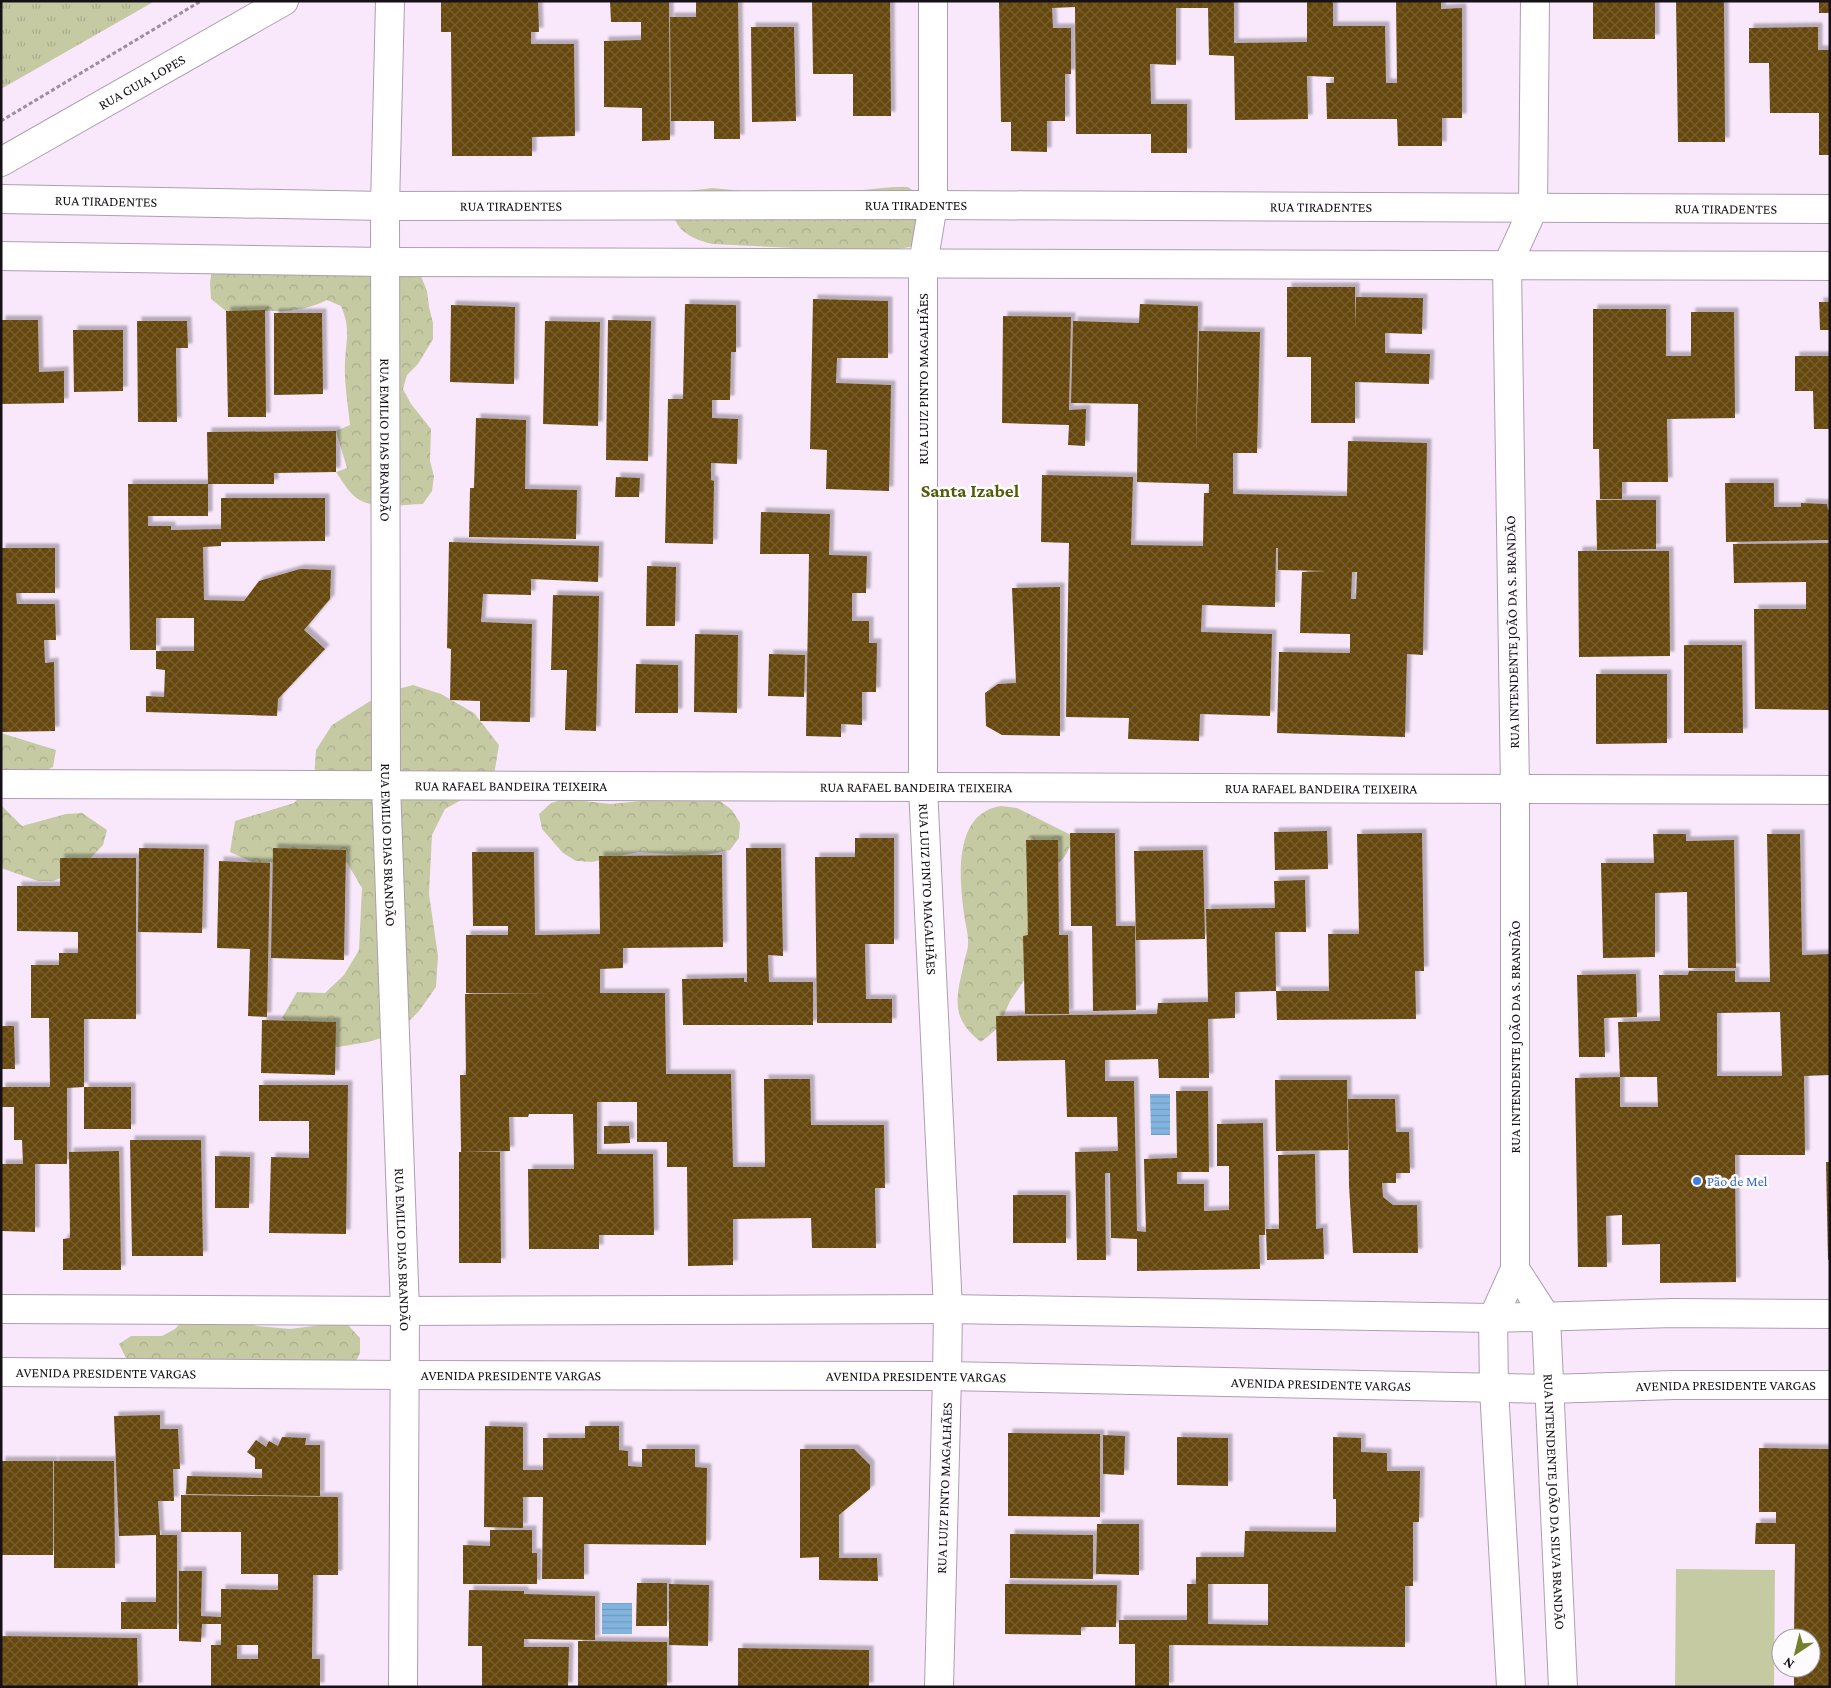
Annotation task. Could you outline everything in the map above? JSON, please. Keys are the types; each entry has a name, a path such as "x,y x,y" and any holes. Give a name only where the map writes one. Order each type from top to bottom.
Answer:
{"main road":[{"name":"RUA GUIA LOPES","path":"1,162 284,1"},
{"name":"RUA EMILIO DIAS BRANDÃO","path":"390,1 385,206 386,785 404,1311 402,1687"},
{"name":"RUA LUIZ PINTO MAGALHÃES","path":"933,1 933,206 923,264 924,787 948,1309 948,1376 939,1687"},
{"name":"RUA INTENDENTE JOÃO DA S. BRANDÃO","path":"1493,1318 1515,1268 1515,789 1507,266 1533,209 1535,1"},
{"name":"RUA TIRADENTES","path":"1,200 385,206 1830,209"},
{"path":"1,256 385,262 1830,266"},
{"name":"RUA RAFAEL BANDEIRA TEIXEIRA","path":"1,784 1830,790"},
{"path":"1515,1268 1546,1316"},
{"path":"1,1309 404,1311 948,1309 1493,1318 1673,1314 1830,1314"},
{"name":"RUA INTENDENTE JOÃO DA SILVA BRANDÃO","path":"1546,1316 1563,1687"},
{"path":"1493,1318 1494,1389 1511,1687"},
{"name":"AVENIDA PRESIDENTE VARGAS","path":"1,1372 948,1376 1494,1389 1674,1385 1830,1385"}],"path":[{"path":"1,121 201,1"}],"green space":[{"path":"1,1 155,1 1,89"},
{"path":"908,187 933,205 933,235 910,247 878,252 712,244 697,239 685,232 676,221 674,214 673,204 679,192 713,188 781,195 812,195"},
{"path":"410,264 421,276 427,291 433,323 433,339 418,364 407,375 403,389 411,404 431,429 430,461 434,476 432,491 423,504 376,505 359,500 352,494 336,472 347,468 336,431 350,425 345,378 347,328 341,306 327,300 290,311 260,313 226,311 211,299 210,283 212,268"},
{"path":"413,685 441,694 474,713 499,745 494,775 472,794 445,809 432,835 429,894 438,956 436,987 419,1011 398,1033 368,1042 338,1047 308,1036 282,1018 297,992 325,993 344,975 359,950 362,888 346,861 272,862 259,865 230,852 235,821 294,803 314,781 316,750 332,725 383,693"},
{"path":"1,733 56,750 53,767 13,787 1,789"},
{"path":"704,798 720,801 732,810 740,823 739,838 730,850 699,856 638,852 592,862 576,861 563,853 542,829 539,814 551,803 565,799 611,804 660,799"},
{"path":"1,805 22,826 66,814 82,813 107,830 103,845 82,867 69,875 53,881 38,881 1,868"},
{"path":"1001,806 1017,808 1073,836 1065,857 1058,864 1047,870 1026,859 1028,885 1038,915 1027,976 1010,1001 998,1028 981,1042 964,1024 958,1007 959,987 968,943 961,888 962,858 968,830 976,819 988,810"},
{"path":"185,1318 228,1318 257,1326 290,1329 321,1325 335,1320 349,1326 360,1338 360,1353 353,1367 136,1370 126,1358 119,1344 131,1336 162,1336 175,1329"},
{"path":"1676,1569 1775,1570 1775,1628 1771,1628 1771,1678 1774,1678 1774,1687 1675,1687"}],"water":[{"path":"1150,1094 1170,1094 1170,1135 1151,1135"},
{"path":"602,1603 632,1603 632,1634 602,1634"}],"building":[{"path":"441,1 538,1 539,32 531,32 531,44 574,44 575,136 532,137 532,156 452,156 451,32 441,32"},
{"path":"610,1 669,1 670,140 642,141 642,108 604,107 604,41 641,40 641,22 611,22"},
{"path":"696,1 738,1 740,139 714,139 714,121 671,121 670,17 696,17"},
{"path":"999,1 1234,1 1234,43 1307,42 1307,1 1333,1 1333,26 1385,26 1386,83 1397,83 1396,1 1441,1 1441,9 1462,8 1462,118 1442,118 1442,146 1398,146 1397,119 1327,119 1326,83 1334,83 1334,77 1307,76 1308,119 1235,120 1234,56 1209,55 1208,8 1176,8 1176,65 1150,64 1151,104 1187,104 1187,153 1151,153 1151,134 1076,134 1075,7 1052,8 1053,28 1071,28 1071,74 1065,74 1065,121 1047,121 1047,152 1011,151 1011,122 1001,122"},
{"path":"1593,1 1655,1 1655,39 1593,39"},
{"path":"1676,1 1724,1 1725,142 1678,142"},
{"path":"1819,1 1830,1 1830,13 1819,13"},
{"path":"812,2 890,2 891,116 853,116 853,74 813,74"},
{"path":"751,27 794,27 796,121 752,122"},
{"path":"1818,27 1818,50 1830,50 1830,155 1819,155 1819,113 1770,113 1769,63 1749,63 1749,28"},
{"path":"1287,287 1355,287 1355,328 1356,297 1423,298 1422,334 1385,333 1385,353 1430,354 1429,384 1355,382 1355,423 1311,423 1311,357 1287,357"},
{"path":"813,299 888,301 888,358 837,358 836,383 891,385 889,491 826,489 827,450 810,449"},
{"path":"1819,302 1830,302 1830,330 1820,330"},
{"path":"685,304 736,305 736,352 731,352 730,400 712,400 712,418 738,419 737,464 711,463 711,480 714,481 713,544 665,543 668,399 683,399"},
{"path":"1140,304 1198,306 1196,452 1199,331 1260,332 1257,453 1233,453 1233,494 1347,496 1348,441 1427,443 1423,655 1407,654 1405,737 1277,733 1279,652 1350,653 1350,634 1300,633 1302,572 1327,571 1278,570 1278,548 1276,548 1275,607 1202,605 1201,632 1272,634 1270,716 1200,714 1199,741 1128,739 1129,718 1066,717 1069,543 1041,542 1042,475 1133,477 1131,545 1203,546 1204,493 1209,493 1209,484 1137,482 1138,404 1071,403 1073,321 1139,323","holes":["1352,572 1357,572 1356,599 1351,599"]},
{"path":"451,305 515,307 514,384 450,382"},
{"path":"1593,309 1666,309 1666,356 1691,356 1691,312 1734,312 1735,418 1667,419 1668,482 1622,482 1622,499 1600,499 1599,449 1593,449"},
{"path":"265,310 266,417 228,417 226,311"},
{"path":"274,313 322,313 323,394 274,395"},
{"path":"1003,316 1071,317 1069,410 1086,409 1085,446 1068,445 1069,425 1002,423"},
{"path":"1,320 38,320 39,372 64,371 64,403 1,404"},
{"path":"608,320 651,321 648,461 606,460"},
{"path":"137,321 187,321 188,348 176,348 177,422 138,422"},
{"path":"545,321 600,322 598,426 543,424"},
{"path":"73,330 123,330 123,391 74,392"},
{"path":"1795,356 1830,356 1830,429 1814,429 1813,391 1795,391"},
{"path":"476,418 526,420 525,489 577,490 576,539 469,537 470,488 474,488"},
{"path":"336,431 336,472 274,473 274,484 208,484 207,432"},
{"path":"616,477 640,478 639,497 615,497"},
{"path":"1725,483 1774,483 1774,507 1801,507 1801,503 1827,504 1828,510 1830,510 1830,540 1726,542"},
{"path":"128,484 208,484 208,516 148,516 148,526 171,526 171,530 221,529 221,498 325,498 325,541 221,542 221,546 203,547 204,600 244,601 259,581 300,569 331,570 330,599 304,630 325,649 278,699 277,716 146,712 146,696 164,697 165,670 156,669 156,651 194,651 194,618 156,618 156,650 130,650"},
{"path":"1596,500 1656,500 1656,549 1597,550"},
{"path":"761,512 830,514 829,555 867,556 866,593 852,593 852,621 869,621 869,643 877,643 876,692 862,692 862,725 841,724 841,737 806,736 809,554 760,554"},
{"path":"449,542 599,546 598,582 531,579 531,595 483,594 481,622 532,624 530,722 480,721 480,701 450,700 451,649 447,648"},
{"path":"1830,543 1830,710 1755,709 1754,609 1806,609 1806,582 1734,583 1733,544"},
{"path":"1,548 55,548 55,593 16,593 17,604 55,604 56,640 44,640 45,663 54,662 55,731 1,732"},
{"path":"1578,551 1669,551 1670,656 1579,657"},
{"path":"647,566 676,567 675,626 646,626"},
{"path":"1060,587 1060,736 1002,735 986,726 985,693 998,684 1016,683 1012,588"},
{"path":"553,595 599,596 596,731 565,730 567,670 551,670"},
{"path":"695,634 738,635 737,713 694,712"},
{"path":"1684,645 1742,645 1743,733 1684,733"},
{"path":"769,654 805,655 804,697 768,696"},
{"path":"636,664 678,665 678,713 635,713"},
{"path":"1596,674 1667,674 1667,743 1596,744"},
{"path":"1327,831 1328,869 1275,870 1274,832"},
{"path":"1070,833 1115,833 1116,926 1135,926 1136,1010 1093,1011 1092,926 1071,926"},
{"path":"1422,833 1424,971 1415,971 1416,1019 1277,1020 1276,991 1329,991 1328,934 1359,934 1357,834"},
{"path":"1653,834 1686,834 1686,841 1734,840 1736,968 1688,968 1687,892 1655,893 1655,957 1603,958 1601,863 1654,863"},
{"path":"1767,834 1800,834 1802,955 1830,954 1830,1075 1804,1076 1805,1155 1735,1155 1736,1282 1660,1283 1660,1244 1622,1245 1622,1215 1606,1216 1607,1267 1578,1267 1575,1078 1620,1077 1618,1022 1660,1021 1659,975 1688,975 1689,971 1735,971 1735,982 1770,982","holes":["1780,1012 1782,1076 1717,1076 1717,1013","1620,1077 1657,1077 1658,1107 1620,1107"]},
{"path":"855,838 894,838 894,944 865,944 866,999 892,999 892,1023 817,1023 815,857 855,857"},
{"path":"1026,840 1058,840 1059,935 1068,935 1069,1014 1025,1014 1023,936 1028,935"},
{"path":"139,848 204,849 202,933 138,932"},
{"path":"273,848 346,850 344,960 271,958"},
{"path":"746,848 781,848 783,956 768,955 769,982 813,982 813,1025 683,1025 682,979 744,978 744,982 747,982"},
{"path":"1203,850 1205,939 1136,940 1134,851"},
{"path":"472,852 534,852 535,935 600,934 599,856 722,855 723,947 623,948 623,968 600,969 600,993 665,993 666,1074 731,1074 733,1167 765,1167 764,1079 810,1079 811,1125 884,1125 885,1188 875,1188 876,1248 812,1248 811,1218 733,1219 733,1265 688,1266 687,1167 667,1167 667,1142 637,1142 637,1102 597,1102 597,1154 653,1154 654,1235 599,1235 599,1249 529,1249 528,1169 574,1169 573,1114 529,1114 528,1117 509,1117 510,1151 461,1152 460,1075 466,1075 465,994 550,994 466,993 466,935 508,935 508,926 473,926"},
{"path":"60,858 136,858 136,1019 84,1019 84,1087 67,1088 67,1164 35,1164 35,1232 1,1231 1,1164 23,1164 22,1140 14,1140 14,1107 1,1107 1,1087 50,1087 49,1018 31,1018 31,965 59,965 59,953 78,953 78,932 17,931 17,886 60,886"},
{"path":"219,861 270,863 267,1017 248,1016 250,949 217,948"},
{"path":"1305,880 1306,932 1275,932 1276,991 1235,992 1235,1018 1208,1019 1209,1078 1159,1078 1158,1059 1105,1060 1105,1081 1134,1081 1137,1231 1146,1232 1144,1159 1177,1158 1176,1091 1208,1091 1209,1172 1177,1172 1177,1184 1204,1184 1204,1211 1229,1210 1229,1166 1217,1166 1217,1124 1263,1123 1265,1235 1259,1235 1260,1269 1137,1271 1137,1239 1111,1238 1110,1173 1105,1173 1106,1260 1077,1260 1075,1152 1118,1151 1117,1117 1067,1117 1065,1060 997,1061 996,1016 1157,1014 1158,1003 1208,1002 1206,909 1275,908 1274,881"},
{"path":"1636,974 1637,1017 1604,1018 1605,1057 1579,1057 1577,975"},
{"path":"262,1020 336,1022 335,1075 261,1073"},
{"path":"1,1026 14,1026 15,1069 1,1069"},
{"path":"1275,1080 1347,1080 1348,1150 1276,1151"},
{"path":"259,1085 348,1085 346,1234 269,1233 271,1157 309,1158 309,1121 259,1121"},
{"path":"84,1087 131,1087 131,1129 84,1129"},
{"path":"1348,1099 1395,1099 1396,1132 1409,1132 1410,1173 1396,1173 1396,1183 1382,1183 1383,1197 1393,1205 1417,1205 1418,1253 1353,1253 1349,1185"},
{"path":"604,1126 629,1126 630,1143 604,1144"},
{"path":"130,1140 201,1140 203,1256 132,1256"},
{"path":"119,1151 121,1270 63,1270 63,1239 70,1238 69,1152"},
{"path":"459,1152 500,1152 501,1263 459,1263"},
{"path":"1315,1154 1316,1229 1323,1228 1324,1259 1267,1260 1266,1229 1279,1229 1278,1155"},
{"path":"215,1156 250,1157 249,1208 215,1208"},
{"path":"1826,1162 1830,1162 1830,1260 1828,1260"},
{"path":"1013,1195 1066,1195 1066,1243 1013,1243"},
{"path":"160,1415 160,1429 178,1429 180,1469 173,1469 174,1501 158,1501 160,1535 177,1535 177,1629 121,1629 121,1602 156,1602 156,1535 119,1536 114,1416"},
{"path":"485,1426 523,1427 523,1470 543,1470 543,1438 585,1438 585,1426 619,1426 619,1450 628,1451 628,1466 642,1467 642,1449 695,1449 695,1467 707,1468 706,1545 584,1544 584,1579 542,1579 543,1497 523,1497 523,1528 484,1527"},
{"path":"1008,1433 1100,1434 1100,1517 1008,1516"},
{"path":"1103,1435 1125,1436 1124,1475 1103,1474"},
{"path":"282,1437 306,1438 305,1445 320,1445 320,1496 186,1494 187,1476 262,1478 262,1469 255,1469 255,1458 247,1452 256,1440 266,1447 269,1441 278,1446"},
{"path":"1177,1437 1228,1438 1228,1486 1177,1485"},
{"path":"1333,1437 1361,1438 1361,1452 1387,1453 1387,1471 1420,1471 1419,1522 1413,1522 1413,1586 1405,1586 1405,1647 1169,1645 1169,1687 1135,1687 1135,1644 1119,1644 1119,1620 1187,1620 1187,1584 1196,1584 1196,1557 1244,1557 1245,1531 1336,1532 1336,1499 1333,1499","holes":["1208,1584 1268,1584 1268,1625 1208,1624"]},
{"path":"1759,1448 1830,1449 1830,1687 1794,1687 1794,1678 1821,1678 1821,1628 1794,1628 1795,1544 1755,1544 1756,1523 1776,1523 1776,1512 1759,1512"},
{"path":"800,1449 854,1449 870,1465 870,1489 839,1515 839,1558 877,1558 878,1581 819,1580 819,1557 800,1558"},
{"path":"1,1461 53,1461 53,1555 1,1555"},
{"path":"54,1461 114,1461 115,1568 54,1568"},
{"path":"181,1495 338,1497 338,1575 313,1575 312,1659 320,1659 320,1687 211,1687 211,1645 221,1645 221,1624 202,1624 201,1642 179,1641 179,1571 202,1571 201,1616 221,1617 221,1589 278,1590 278,1574 241,1574 241,1532 181,1532","holes":["237,1645 258,1645 258,1659 237,1659"]},
{"path":"1097,1524 1139,1524 1139,1575 1096,1574"},
{"path":"490,1530 532,1530 532,1553 537,1553 537,1584 463,1584 463,1545 490,1546"},
{"path":"1010,1534 1093,1535 1093,1579 1010,1578"},
{"path":"637,1583 667,1583 667,1626 636,1626"},
{"path":"669,1584 709,1585 708,1646 669,1645"},
{"path":"1005,1584 1117,1585 1116,1627 1081,1627 1081,1635 1005,1634"},
{"path":"469,1590 524,1591 524,1594 595,1596 595,1640 524,1639 524,1647 569,1647 568,1687 482,1687 482,1646 468,1646"},
{"path":"1,1636 137,1638 138,1687 1,1687"},
{"path":"578,1641 667,1642 667,1687 578,1687"},
{"path":"738,1648 869,1650 869,1687 738,1687"}],"place":[{"name":"Pão de Mel","path":"1697,1181"}],"district":[{"name":"Santa Izabel","path":"970,490"}]}
